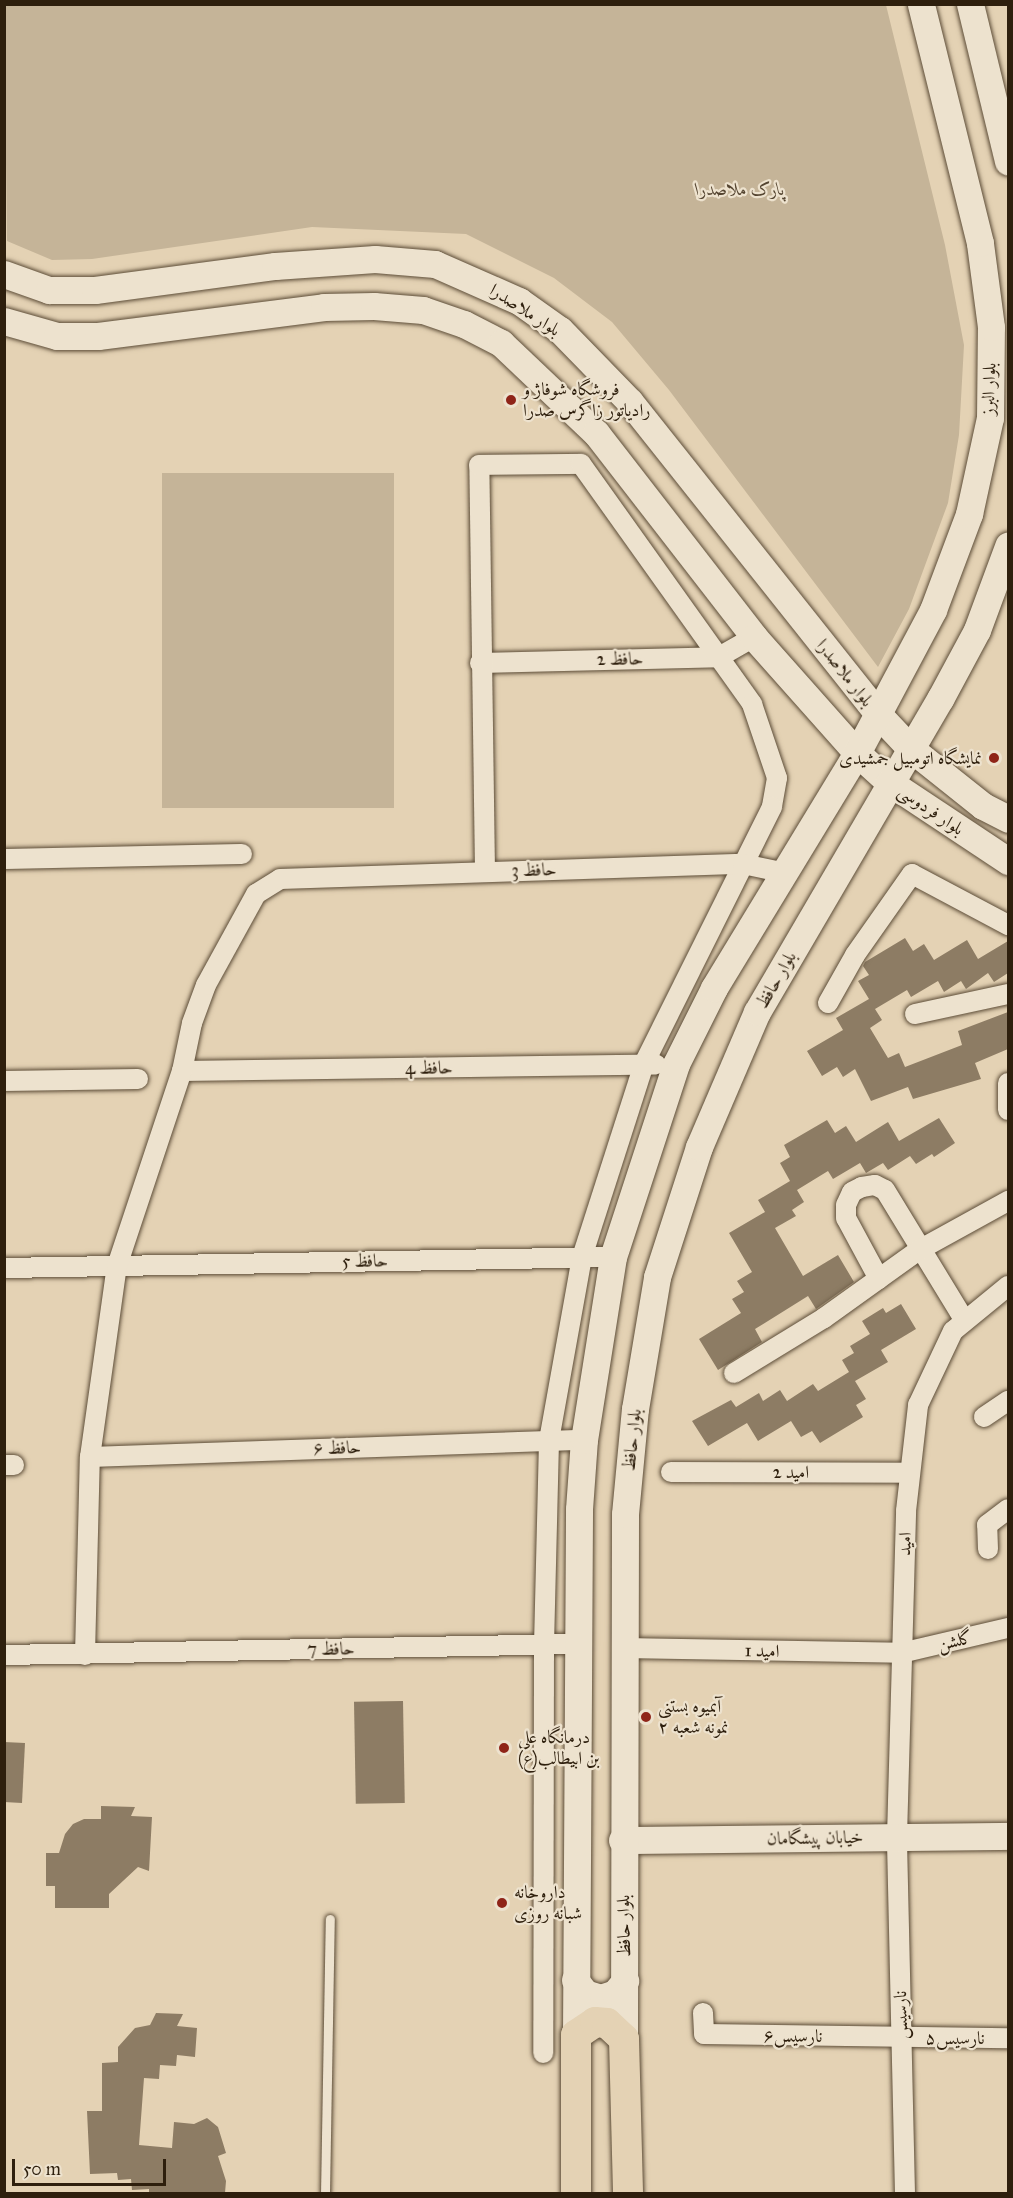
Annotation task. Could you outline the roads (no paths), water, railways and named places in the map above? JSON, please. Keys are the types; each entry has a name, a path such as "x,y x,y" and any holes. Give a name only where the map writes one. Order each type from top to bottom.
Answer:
{"main road":[{"name":"بلوار البرز","path":"858,753 933,610 969,514 990,418 991,327 980,243 921,4"},
{"path":"970,4 1008,161"},
{"name":"بلوار ملاصدرا","path":"4,274 50,290 95,290 274,266 375,259 435,264 477,280 519,301 560,330 630,402 877,713"},
{"path":"4,321 57,336 98,336 324,307 374,306 423,310 464,324 501,343 596,433 754,637 858,753 714,987 676,1064 613,1257 584,1440 578,1644 576,2193"},
{"path":"910,748 977,630 1008,546"},
{"name":"بلوار فردوسی","path":"877,713 910,748 983,806 1008,819"},
{"name":"بلوار حافظ","path":"628,2193 622,1840 625,1514 635,1409 657,1277 699,1147 757,1012 910,748"},
{"name":"بلوار فردوسی","path":"858,753 889,782 1008,861"},
{"name":"خیابان پیشگامان","path":"622,1840 1008,1836"},
{"path":"575,1980 585,1993 600,1998 615,1994 625,1981"},
{"path":"576,2035 584,2026 607,2024 624,2039"}],"street":[{"path":"485,872 480,663 479,465 581,464 752,704 777,778 772,807 644,1064 582,1257 549,1442 544,1644 543,2053"},
{"name":"حافظ 2","path":"480,663 719,657 754,637"},
{"path":"4,859 242,854"},
{"name":"حافظ 3","path":"182,1071 192,1023 206,985 256,894 280,879 743,864 786,873"},
{"path":"828,1003 855,955 912,874 1008,925"},
{"path":"915,1014 1008,994"},
{"name":"حافظ 4","path":"182,1071 676,1064"},
{"path":"85,1655 90,1456 117,1266 182,1071"},
{"path":"4,1081 138,1079"},
{"path":"1008,1084 1008,1110"},
{"path":"879,1279 846,1218 846,1205 852,1192 875,1185 885,1190 919,1250 965,1321"},
{"path":"734,1373 879,1279 919,1250 1008,1202"},
{"name":"حافظ 5","path":"4,1268 613,1257"},
{"name":"امید","path":"897,1837 901,1653 910,1473 918,1405 953,1330 1008,1286"},
{"path":"984,1417 1008,1401"},
{"name":"حافظ ۶","path":"90,1456 584,1440"},
{"name":"امید 2","path":"671,1472 910,1473"},
{"path":"988,1549 987,1526 1008,1509"},
{"name":"گلشن","path":"901,1653 1008,1628"},
{"name":"حافظ 7","path":"4,1655 578,1644"},
{"name":"امید 1","path":"623,1648 901,1653"},
{"name":"نارسیس","path":"897,1837 905,2193"},
{"path":"543,1845 578,1847"},
{"name":"نارسیس۶","path":"703,2013 704,2034 901,2038"},
{"name":"نارسیس۵","path":"901,2038 1008,2038"}],"lane":[{"path":"325,2193 330,1919"}],"place":[{"name":"فروشگاه شوفاژ و رادیاتور زاگرس صدرا","path":"511,400"},
{"name":"نمایشگاه اتومبیل جمشیدی","path":"994,758"},
{"name":"آبمیوه بستنی نمونه شعبه ۲","path":"646,1717"},
{"name":"درمانگاه علی بن ابیطالب(ع)","path":"504,1748"},
{"name":"داروخانه شبانه روزی","path":"502,1903"}],"park label":[{"name":"پارک ملاصدرا","path":"740,189"}]}
